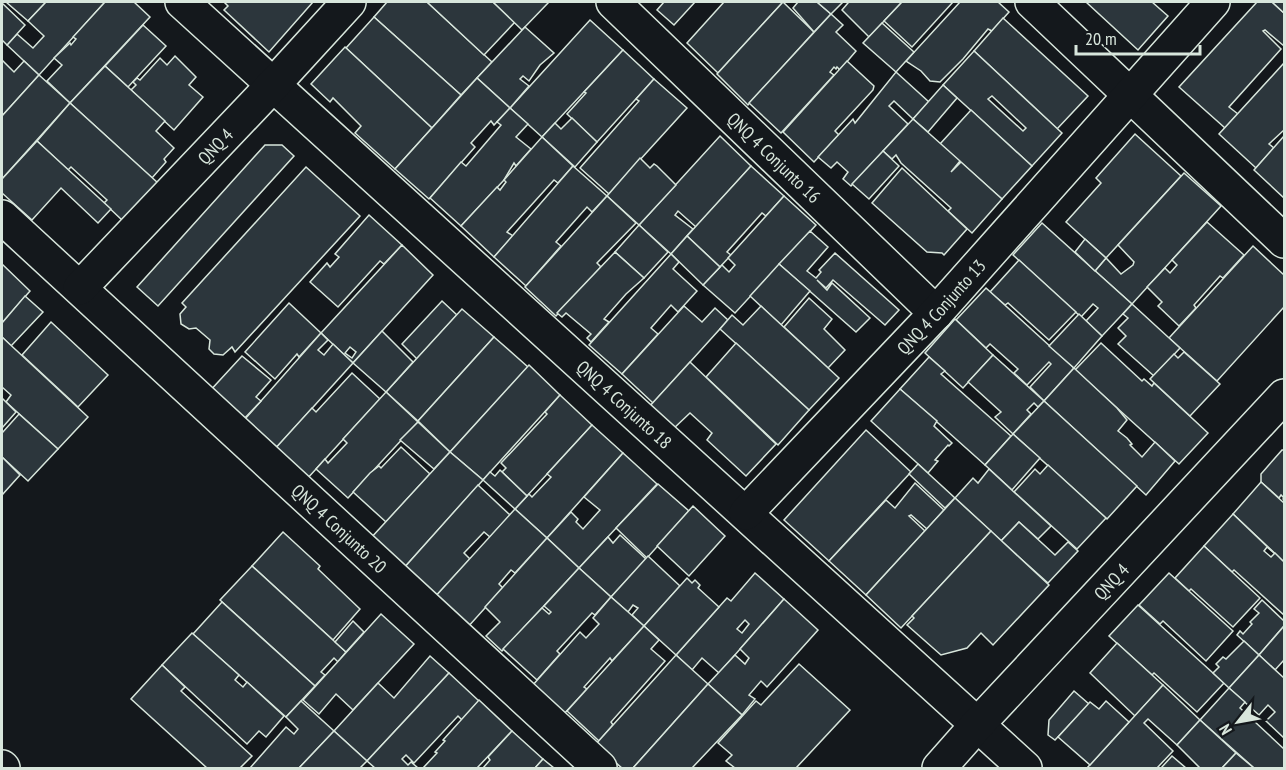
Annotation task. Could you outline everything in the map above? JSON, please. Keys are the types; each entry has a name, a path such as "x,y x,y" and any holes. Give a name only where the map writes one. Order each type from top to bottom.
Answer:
{"street":[{"name":"QNQ 4 Conjunto 18","path":"182,2 1025,768"},
{"name":"QNQ 4","path":"80,288 349,2"},
{"name":"QNQ 4 Conjunto 16","path":"613,2 936,313"},
{"path":"1032,2 1284,241"},
{"name":"QNQ 4 Conjunto 13","path":"746,513 936,313 1213,2"},
{"name":"QNQ 4 Conjunto 20","path":"2,217 600,768"},
{"name":"QNQ 4","path":"939,768 1284,396"}],"building":[{"path":"6,2 46,2 28,21"},
{"path":"46,2 105,2 39,75 7,45 17,34 33,48 44,36 28,21"},
{"path":"105,2 134,2 150,17 70,103 47,81 62,65 54,58 70,43 71,45 76,39 73,37"},
{"path":"224,2 313,2 269,52 224,10 228,6"},
{"path":"387,2 427,2 492,62 461,95 374,17"},
{"path":"427,2 493,2 515,22 484,55"},
{"path":"493,2 549,2 522,30"},
{"path":"664,2 695,2 674,25 657,10"},
{"path":"724,2 783,2 718,73 687,43"},
{"path":"783,2 814,32 748,105 717,74"},
{"path":"798,2 817,2 831,14 814,32 793,8"},
{"path":"817,2 843,2 831,14"},
{"path":"846,2 902,2 869,37 842,10 848,3"},
{"path":"902,2 953,2 912,47 884,21"},
{"path":"960,2 998,2 1009,12 992,31 988,29 940,82 930,81 921,71 906,61"},
{"path":"1086,2 1152,2 1168,16 1138,50"},
{"path":"1257,2 1272,2 1284,13 1284,46 1265,30 1263,31 1281,49 1229,107 1238,114 1225,128 1179,87"},
{"path":"1272,2 1284,2 1284,13"},
{"path":"2,3 25,25 7,45 2,40"},
{"path":"831,14 843,25 836,32 856,51 839,71 837,67 836,69 834,67 830,72 834,75 781,133 749,103"},
{"path":"374,17 461,95 432,128 346,48"},
{"path":"1003,18 1088,96 1057,129 974,51"},
{"path":"590,20 623,50 542,137 510,108"},
{"path":"882,23 914,52 896,72 863,43"},
{"path":"143,25 166,46 128,87 105,66"},
{"path":"525,27 554,53 540,65 529,81 523,76 520,79 529,86 510,108 477,78"},
{"path":"345,47 432,128 395,169 355,133 361,126 333,98 330,102 311,84"},
{"path":"623,50 654,79 597,142 567,114"},
{"path":"974,51 1062,133 1032,166 943,85","holes":["992,96 1026,128 1023,131 988,99"]},
{"path":"175,56 196,77 189,85 203,97 174,130 131,90 136,85 133,82 137,78 140,80 160,58 167,65"},
{"path":"2,60 14,72 24,61 39,75 2,116"},
{"path":"847,61 874,86 873,90 835,131 839,135 814,162 783,132"},
{"path":"1284,63 1284,130 1269,144 1274,148 1256,168 1219,134"},
{"path":"105,66 165,121 156,131 174,148 164,159 166,162 152,178 70,103"},
{"path":"896,72 929,102 913,119 894,101 889,106 908,124 851,186 843,179 848,172 837,162 831,168 818,157 853,119 855,123"},
{"path":"39,75 70,103 2,179 2,116"},
{"path":"477,78 510,108 494,125 491,121 471,143 475,147 429,199 395,169"},
{"path":"654,79 687,108 609,194 580,168 639,101 636,99"},
{"path":"943,85 957,98 928,132 913,119"},
{"path":"70,103 158,183 123,221 104,203 107,200 71,167 68,170 37,141"},
{"path":"510,108 528,124 516,137 531,149 516,166 514,163 504,180 461,226 430,198 461,162 466,166 501,125 497,122"},
{"path":"971,110 1032,166 1002,199 940,144"},
{"path":"572,118 597,142 575,167 542,137 555,123 561,129"},
{"path":"913,119 960,161 951,172 961,162 1002,199 972,233 948,211 951,208 901,163 896,155 892,159 883,151"},
{"path":"1135,134 1181,176 1106,258 1066,222 1101,183 1096,178"},
{"path":"720,136 751,166 696,227 678,211 675,215 693,229 671,254 639,225"},
{"path":"1284,136 1284,198 1254,170"},
{"path":"542,137 573,166 558,183 554,180 507,232 513,236 494,257 461,226 497,187 500,190 506,182 504,180"},
{"path":"37,141 111,209 98,223 61,188 32,220 2,193 2,179"},
{"path":"265,145 282,145 294,156 158,306 137,287"},
{"path":"883,151 899,166 869,199 852,184"},
{"path":"640,158 650,168 654,164 657,166 676,185 639,225 607,196"},
{"path":"573,166 607,196 592,212 587,207 556,242 561,246 526,286 494,257"},
{"path":"751,166 784,196 766,216 762,213 727,252 731,255 720,267 687,236"},
{"path":"306,167 360,216 235,352 232,347 223,355 214,354 209,349 210,340 196,328 189,329 181,324 180,314 186,307 182,303"},
{"path":"902,168 967,229 944,255 927,252 872,203"},
{"path":"1184,173 1221,206 1132,304 1095,271 1106,258 1121,274 1133,265 1134,262 1118,245"},
{"path":"607,196 636,223 597,263 601,267 556,316 525,287"},
{"path":"784,196 816,225 735,313 703,285 722,265 729,272 735,265 728,258"},
{"path":"369,215 402,245 384,264 380,261 338,307 310,282 327,263 330,267 339,257 335,254"},
{"path":"1207,222 1244,255 1223,278 1220,276 1179,326 1158,306 1162,302 1147,287 1165,268 1170,273 1177,265 1172,260"},
{"path":"1042,223 1132,304 1102,336 1086,321 1098,308 1093,304 1081,317 1013,255"},
{"path":"639,225 668,252 644,278 615,252"},
{"path":"810,231 828,247 807,271 816,278 821,272 819,270 835,253 899,310 885,325 833,280 826,288 817,280 827,290 832,283 870,318 856,332 779,264"},
{"path":"687,236 720,267 703,285 671,254"},
{"path":"1085,239 1106,258 1095,271 1075,252"},
{"path":"402,245 433,275 353,363 321,333","holes":["350,347 356,352 352,358 345,353"]},
{"path":"1253,246 1284,275 1284,307 1217,381 1169,338"},
{"path":"615,252 644,278 604,319 609,322 591,342 587,338 591,334 566,313 562,317 557,313"},
{"path":"671,254 679,262 673,269 697,291 678,312 671,305 651,328 658,334 622,374 589,345"},
{"path":"1019,260 1076,312 1049,340 1008,303 1005,305 990,292"},
{"path":"2,264 30,291 2,323"},
{"path":"779,264 810,291 781,325 750,296"},
{"path":"986,288 1074,368 1044,401 1030,387 1051,364 1049,362 1027,385 1014,373 1018,369 990,344 986,348 956,320"},
{"path":"25,296 43,312 11,346 2,337 2,323"},
{"path":"809,298 832,319 824,329 845,350 828,368 784,327"},
{"path":"442,301 457,315 417,359 402,344"},
{"path":"289,303 321,333 299,357 297,354 275,379 245,352"},
{"path":"1132,304 1180,348 1154,376 1118,344 1126,336 1118,328 1128,318 1123,314"},
{"path":"684,306 702,322 715,308 728,320 653,403 622,374"},
{"path":"761,306 839,378 809,410 720,329 732,315 743,325"},
{"path":"462,309 494,337 418,421 386,392"},
{"path":"1079,314 1102,336 1074,368 1049,346"},
{"path":"955,319 993,355 963,388 925,353"},
{"path":"51,322 108,375 78,407 22,355"},
{"path":"382,331 413,362 386,392 353,363"},
{"path":"321,333 328,340 318,350 324,355 333,344 353,363 277,447 245,419"},
{"path":"2,337 88,417 58,449 6,402 11,395 2,387"},
{"path":"494,337 528,367 450,452 418,421"},
{"path":"736,343 809,410 778,445 706,377"},
{"path":"1101,343 1142,381 1144,379 1152,386 1154,383 1208,433 1179,464 1075,370"},
{"path":"1184,352 1220,384 1190,416 1150,379 1174,354 1178,358"},
{"path":"993,355 1044,401 1038,407 1034,403 1027,410 1031,414 1013,434 995,417 1001,412 968,382"},
{"path":"242,356 271,380 256,397 261,401 241,422 208,393"},
{"path":"929,357 945,371 941,374 1011,436 985,465 900,389"},
{"path":"690,362 776,444 746,476 707,440 712,433 690,413 672,430 648,408"},
{"path":"529,365 560,395 483,480 450,452"},
{"path":"1074,368 1127,420 1118,431 1127,438 1132,444 1130,445 1142,457 1155,442 1175,461 1146,495 1044,401"},
{"path":"352,373 380,399 306,480 273,451 312,408 316,412"},
{"path":"900,389 937,421 934,426 952,443 935,460 938,461 928,473 871,421"},
{"path":"386,392 418,422 348,498 316,469 325,459 328,463 347,443 343,439"},
{"path":"560,395 592,425 527,496 502,472 506,468 501,463 547,414 545,412"},
{"path":"2,398 16,412 2,428"},
{"path":"1044,401 1137,486 1107,519 1013,434"},
{"path":"19,414 58,449 28,481 2,457 2,433"},
{"path":"418,422 450,452 434,469 400,440"},
{"path":"592,425 623,453 547,538 515,509 529,494 532,497 551,477 547,474"},
{"path":"866,430 911,472 829,561 784,520"},
{"path":"1013,434 1040,458 1012,490 985,465"},
{"path":"401,447 430,474 386,522 353,492 370,473 379,466 381,468"},
{"path":"1284,450 1284,498 1281,495 1279,498 1261,482 1261,474"},
{"path":"450,452 483,480 403,569 370,539"},
{"path":"623,453 657,484 579,568 547,538 571,512 583,529 600,510 584,497"},
{"path":"2,457 20,475 2,495"},
{"path":"918,464 955,498 945,508 909,474"},
{"path":"1048,465 1106,518 1077,549 1014,492 1035,469 1040,474"},
{"path":"989,469 1051,526 1038,539 1019,522 1001,541 955,498 973,478 978,483"},
{"path":"500,470 527,496 515,509 483,480 490,472 495,476"},
{"path":"1261,482 1284,503 1284,562 1233,514"},
{"path":"915,483 944,510 927,529 911,515 909,516 925,531 866,595 829,561 886,500 895,508"},
{"path":"658,484 689,511 647,558 616,528"},
{"path":"478,485 510,515 490,537 484,532 464,553 470,559 434,598 403,569"},
{"path":"955,498 991,531 901,628 866,595"},
{"path":"693,506 725,536 689,576 657,546"},
{"path":"515,509 547,538 515,573 511,570 499,584 503,588 467,628 434,598"},
{"path":"1233,514 1274,553 1267,547 1264,551 1271,557 1275,553 1284,562 1284,615 1204,546"},
{"path":"1019,522 1055,555 1068,542 1078,551 1048,583 1001,541"},
{"path":"991,531 1049,585 993,645 981,633 967,648 941,655 907,625 914,618 912,616"},
{"path":"283,532 320,566 318,569 360,609 333,640 252,566"},
{"path":"620,535 646,559 611,597 579,568 608,537 613,543"},
{"path":"547,538 579,568 502,651 486,636 500,622 485,607"},
{"path":"1204,546 1260,598 1233,627 1191,589 1189,591 1175,578"},
{"path":"648,556 680,586 644,626 632,615 638,608 633,605 628,612 611,597"},
{"path":"252,566 346,652 338,662 334,658 321,672 325,675 315,686 220,600"},
{"path":"579,568 611,597 595,615 592,613 557,651 560,654 537,680 503,649 542,608 549,614 551,612 544,606"},
{"path":"755,573 784,599 719,673 702,658 692,670 676,655 727,598 731,601","holes":["745,620 749,624 742,633 737,629"]},
{"path":"1169,573 1233,631 1206,661 1163,621 1160,624 1139,605"},
{"path":"687,578 692,583 695,580 700,585 698,588 719,607 676,655 644,626"},
{"path":"611,597 644,626 612,661 610,658 584,687 587,689 563,715 532,686 580,632 586,638 599,624 593,618"},
{"path":"784,599 818,630 767,687 761,681 749,695 755,699 742,715 708,684 735,655 745,664 749,658 740,649"},
{"path":"1262,600 1284,621 1284,626 1259,655 1237,635 1240,631 1243,634 1252,624 1250,622 1259,613 1254,609"},
{"path":"222,602 315,686 286,717 193,634"},
{"path":"1138,605 1224,683 1197,712 1109,636"},
{"path":"381,614 414,644 353,710 336,694 319,714 303,700"},
{"path":"353,621 364,632 346,652 335,642"},
{"path":"644,626 659,640 651,649 665,661 611,722 613,725 599,741 567,711"},
{"path":"1284,626 1284,660 1275,670 1259,655"},
{"path":"192,633 239,675 235,680 243,687 247,682 284,716 266,737 259,731 247,744 162,665"},
{"path":"1244,641 1259,655 1229,688 1213,673 1219,667 1216,664 1223,657 1226,659"},
{"path":"1117,643 1163,685 1135,716 1090,673"},
{"path":"676,655 708,684 633,768 622,768 595,745"},
{"path":"1259,655 1284,678 1284,738 1266,721 1275,712 1268,705 1259,715 1229,688"},
{"path":"430,656 449,673 367,761 334,731 378,683 394,698"},
{"path":"799,664 850,710 796,768 735,768 726,761 732,755 718,743 756,701 761,705"},
{"path":"162,665 185,687 181,691 252,756 240,768 207,768 131,699"},
{"path":"449,673 479,701 462,720 458,716 414,763 406,755 402,759 408,765 411,762 418,768 375,768 367,761"},
{"path":"708,684 742,715 692,768 633,768"},
{"path":"1163,685 1200,720 1177,745 1148,719 1144,723 1173,751 1157,768 1087,768"},
{"path":"1229,688 1245,702 1240,708 1284,749 1284,768 1254,768 1200,720"},
{"path":"1074,691 1089,704 1055,740 1048,735 1049,720"},
{"path":"479,700 512,731 477,768 423,768 437,753 435,752 445,741 443,740"},
{"path":"301,701 334,731 299,768 250,768 286,727 294,734 298,729 286,717"},
{"path":"1106,701 1129,722 1090,765 1058,737 1090,702 1099,709"},
{"path":"1200,720 1236,753 1222,768 1200,768 1177,745"},
{"path":"334,731 367,761 360,768 299,768"},
{"path":"512,731 543,759 535,768 483,768 490,760 488,757"},
{"path":"1236,753 1254,768 1222,768"},
{"path":"1172,756 1186,768 1161,768"},
{"path":"543,759 554,768 535,768"}]}
